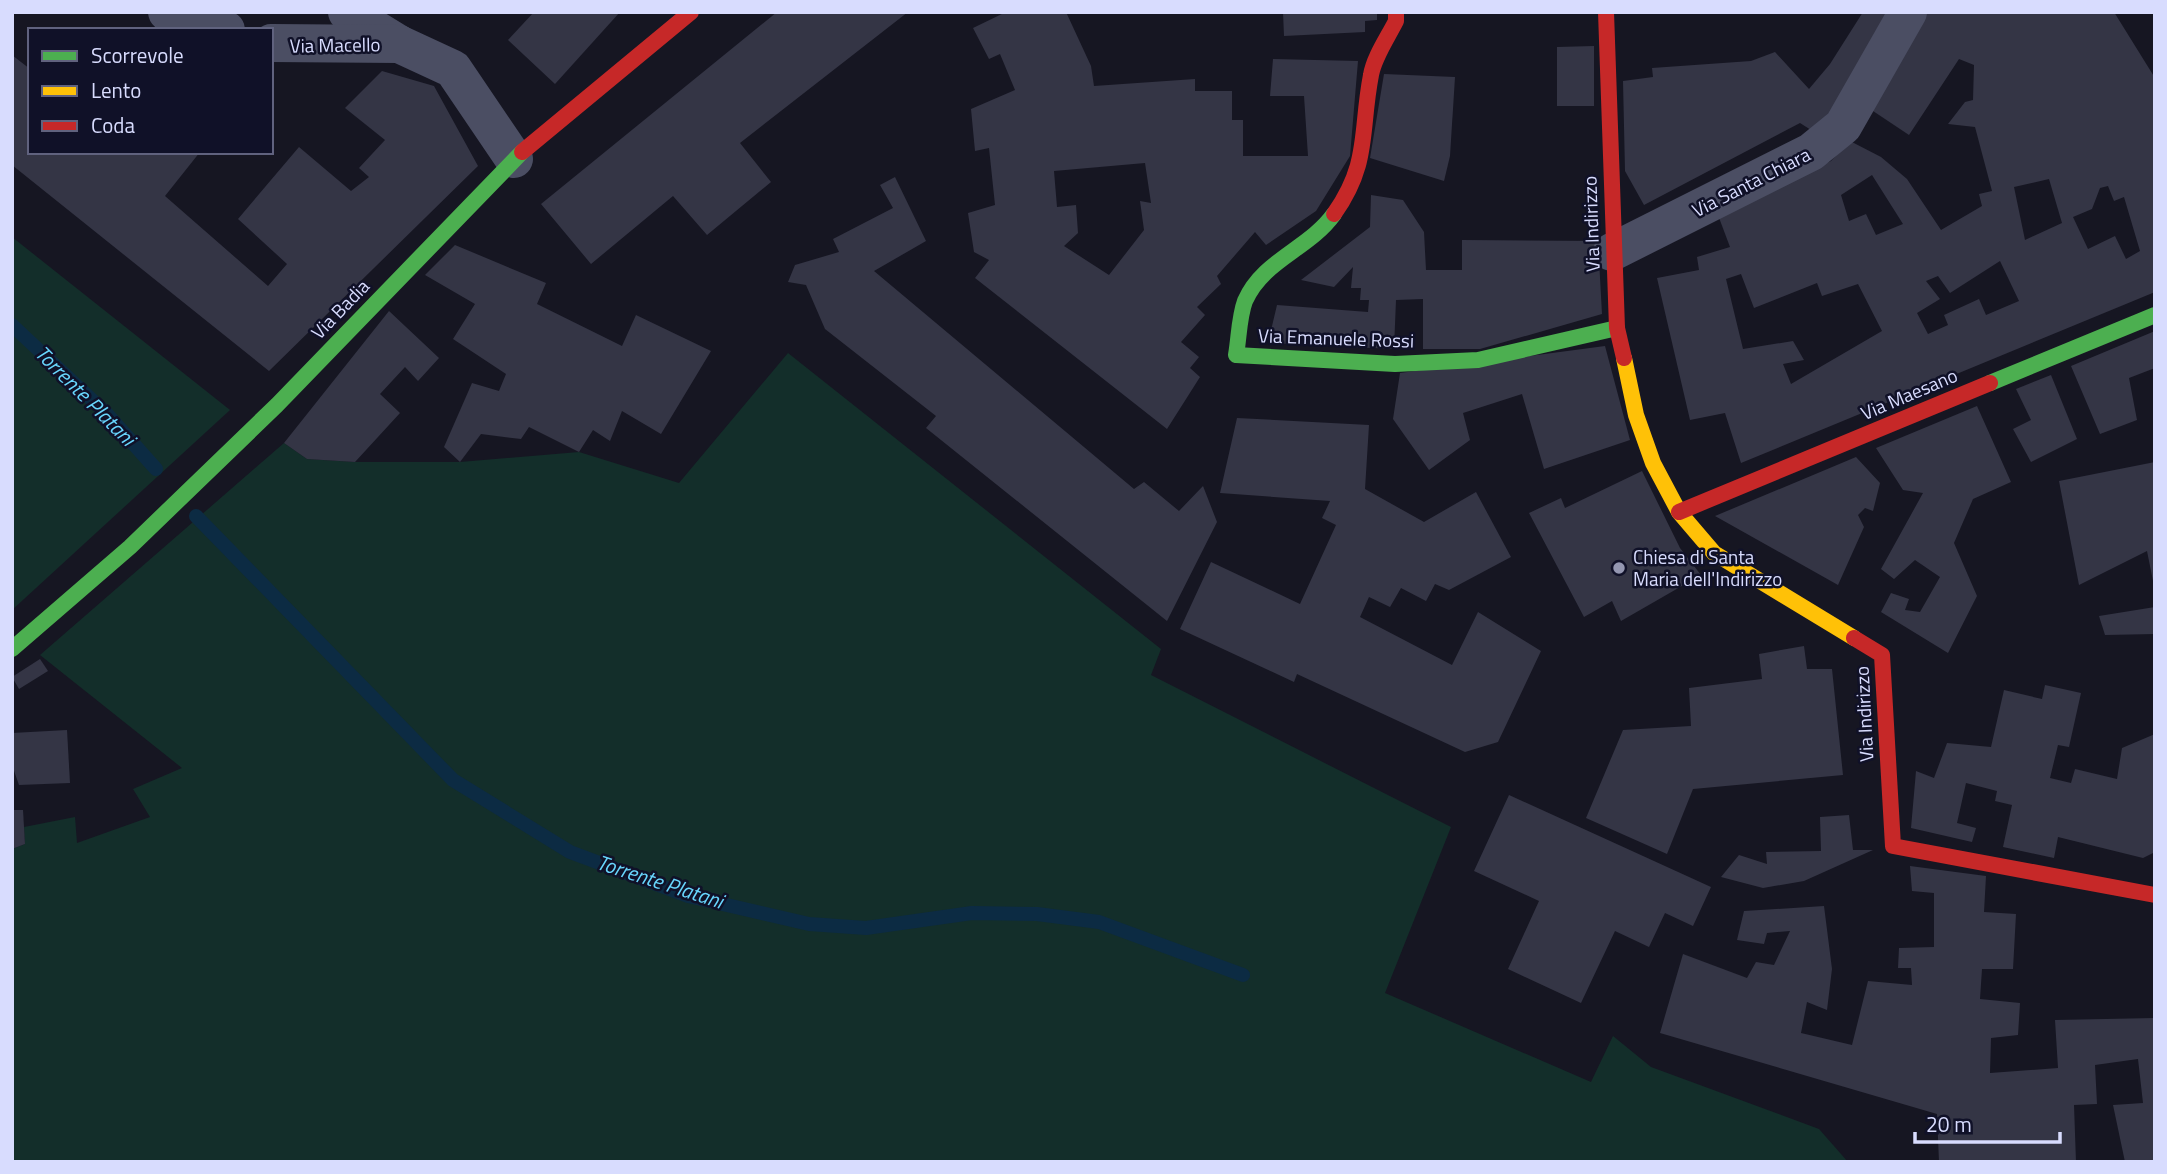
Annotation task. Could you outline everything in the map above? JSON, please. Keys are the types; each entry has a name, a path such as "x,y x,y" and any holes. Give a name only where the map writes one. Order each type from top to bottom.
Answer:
{"street":[{"path":"166,12 219,28"},
{"path":"347,12 399,44"},
{"name":"Via Badia","path":"18,645 130,547 277,405 514,159 691,12"},
{"name":"Via Emanuele Rossi","path":"1395,12 1396,21 1371,72 1362,160 1351,190 1324,228 1263,273 1245,302 1236,355 1395,364 1478,360 1617,328"},
{"name":"Via Indirizzo","path":"1606,12 1612,252 1617,328 1636,415 1648,451 1679,512 1714,553 1882,655 1893,846 2155,895"},
{"name":"Via Santa Chiara","path":"1612,252 1811,152 1843,126 1909,12"},
{"name":"Via Macello","path":"273,43 399,44 453,69 514,159"},
{"name":"Via Maesano","path":"1679,512 2155,315"}],"green space":[{"path":"12,237 230,410 12,610"},
{"path":"788,353 1161,649 1151,675 1451,827 1385,993 1591,1082 1613,1036 1651,1067 1819,1129 1848,1162 12,1162 12,849 25,844 24,827 75,817 77,843 150,817 133,789 182,768 40,655 284,443 307,459 355,462 460,462 579,452 679,483"}],"building":[{"path":"534,12 620,12 555,84 508,40"},
{"path":"777,12 908,12 740,143 771,182 707,235 673,196 591,264 541,204"},
{"path":"1006,12 1066,12 1091,66 1094,86 1195,79 1195,91 1232,91 1232,120 1243,120 1243,156 1308,156 1304,96 1270,96 1273,59 1358,61 1350,156 1316,211 1266,245 1255,232 1217,276 1221,284 1197,307 1205,315 1181,342 1199,357 1190,368 1200,377 1167,429 975,278 989,260 974,252 968,213 995,205 989,148 975,151 971,109 1015,90 1000,54 989,59 973,28","holes":["1145,163 1151,203 1140,201 1144,230 1109,275 1064,246 1078,233 1076,205 1057,207 1054,171"]},
{"path":"1283,12 1377,12 1377,20 1365,21 1365,32 1284,36"},
{"path":"1863,12 1897,12 1839,110 1811,130 1800,123 1644,205 1625,171 1623,81 1653,77 1652,68 1751,61 1775,52 1809,89 1830,64"},
{"path":"1925,12 2114,12 2155,78 2155,292 1741,463 1725,413 1690,420 1657,278 1699,270 1697,257 1730,247 1718,215 1831,161 1850,141 1881,157 1907,179 1941,230 1982,206 1979,194 1992,191 1975,127 1948,124 1965,102 1973,100 1974,65 1959,59 1909,135 1867,107","holes":["1872,175 1903,224 1876,235 1866,214 1849,221 1841,195","2049,179 2062,223 2025,240 2014,187","2108,186 2114,201 2124,197 2140,251 2126,259 2115,236 2088,249 2073,217 2092,209 2100,188","2000,261 2019,301 1986,315 1979,299 1944,315 1948,325 1928,334 1917,313 1940,299 1926,281 1938,276 1950,293","1741,274 1754,308 1817,283 1822,296 1858,284 1882,331 1791,384 1783,364 1804,360 1793,341 1743,349 1726,279"]},
{"path":"1594,46 1594,106 1557,106 1557,47"},
{"path":"12,55 28,67 28,154 198,154 165,196 268,286 287,264 238,219 299,147 351,191 369,177 359,168 385,140 345,108 382,71 434,86 478,166 269,371 12,165"},
{"path":"1384,74 1455,77 1450,156 1444,181 1370,158"},
{"path":"895,177 926,241 874,271 1134,489 1144,482 1179,511 1203,486 1217,522 1167,621 926,428 936,416 825,329 806,285 788,282 795,265 839,252 833,239 893,208 880,185"},
{"path":"1371,195 1403,200 1424,232 1426,270 1462,270 1462,240 1598,241 1602,314 1480,349 1423,349 1423,299 1396,300 1394,349 1268,343 1277,305 1368,312 1369,300 1360,300 1361,288 1351,288 1353,267 1334,287 1301,280 1370,227"},
{"path":"455,245 546,283 537,304 622,346 636,315 711,351 661,434 622,411 610,441 593,430 579,452 529,427 521,439 481,434 460,462 444,447 472,383 499,391 506,374 453,339 475,304 425,275"},
{"path":"389,311 439,358 418,381 405,367 380,394 400,413 355,462 307,459 284,443"},
{"path":"2155,331 2155,368 2129,378 2137,420 2100,434 2071,366"},
{"path":"1605,346 1630,440 1544,469 1522,394 1463,413 1470,440 1429,470 1393,419 1400,373"},
{"path":"2051,375 2077,439 2031,462 2013,429 2031,420 2016,389"},
{"path":"1977,406 2011,482 1973,499 1954,543 1977,596 1948,653 1881,612 1891,593 1909,599 1905,610 1920,612 1940,577 1915,560 1894,579 1881,569 1923,493 1903,490 1876,448"},
{"path":"1237,418 1369,425 1365,489 1424,522 1476,492 1511,557 1449,590 1435,584 1426,601 1401,588 1390,607 1369,597 1360,617 1452,665 1478,612 1541,651 1498,742 1465,752 1297,674 1294,682 1180,629 1211,562 1300,604 1336,525 1322,518 1330,501 1220,493"},
{"path":"1856,457 1880,483 1873,511 1865,508 1858,515 1864,527 1838,585 1715,516"},
{"path":"2155,462 2155,591 2147,551 2079,585 2059,481"},
{"path":"1642,471 1680,548 1701,575 1621,621 1612,601 1584,617 1529,513 1561,498 1565,508"},
{"path":"2155,607 2155,634 2105,635 2099,616"},
{"path":"1804,646 1807,669 1832,669 1843,775 1693,789 1667,854 1586,818 1623,730 1691,726 1689,688 1762,679 1759,654"},
{"path":"40,659 48,671 19,689 12,677"},
{"path":"2045,685 2081,693 2069,747 2058,745 2050,778 2071,783 2075,769 2117,779 2122,748 2155,734 2155,852 2143,858 2058,837 2054,858 2003,847 2012,805 1995,801 1997,791 1966,783 1957,823 1976,828 1972,842 1911,828 1916,771 1934,778 1947,743 1991,747 2004,690 2042,699"},
{"path":"67,730 70,783 19,785 12,765 12,733"},
{"path":"1509,795 1711,887 1693,926 1665,913 1649,947 1615,931 1581,1003 1508,969 1539,901 1474,871"},
{"path":"12,810 23,810 25,844 12,849"},
{"path":"1849,815 1853,850 1873,850 1804,881 1763,888 1721,877 1739,855 1767,864 1766,852 1821,851 1820,817"},
{"path":"1910,866 1986,876 1984,912 2016,914 2013,969 1982,969 1980,999 2020,1003 2018,1035 1991,1038 1990,1073 2058,1068 2055,1020 2155,1018 2155,1162 2125,1162 2113,1105 2143,1103 2138,1059 2095,1065 2097,1104 2074,1105 2076,1162 1939,1162 1937,1114 1660,1033 1683,954 1747,978 1756,962 1774,965 1790,931 1767,933 1764,944 1737,940 1744,911 1824,906 1832,969 1827,1010 1807,1002 1801,1033 1852,1045 1868,981 1912,985 1911,968 1898,968 1899,948 1934,947 1934,893 1912,891"}],"waterway":[{"name":"Torrente Platani","path":"12,325 106,413 156,469"},
{"name":"Torrente Platani","path":"196,516 453,780 570,852 688,896 809,924 866,928 972,913 1037,914 1099,922 1243,975"}],"traffic: fast":[{"path":"12,649 130,547 277,405 522,152"},
{"path":"1334,214 1312,237 1274,265 1253,287 1243,307 1236,355 1395,364 1478,360 1617,328"},
{"path":"1990,383 2155,315"}],"traffic: slow":[{"path":"1624,358 1636,415 1653,463 1679,512 1714,553 1854,638"}],"traffic: jam":[{"path":"522,152 691,12"},
{"path":"1334,214 1359,163 1373,68 1396,21 1396,12"},
{"path":"1606,12 1617,328 1624,358"},
{"path":"1679,512 1990,383"},
{"path":"1854,638 1882,655 1893,846 2155,895"}],"place":[{"name":"Chiesa di Santa Maria dell'Indirizzo","path":"1619,568"}]}
